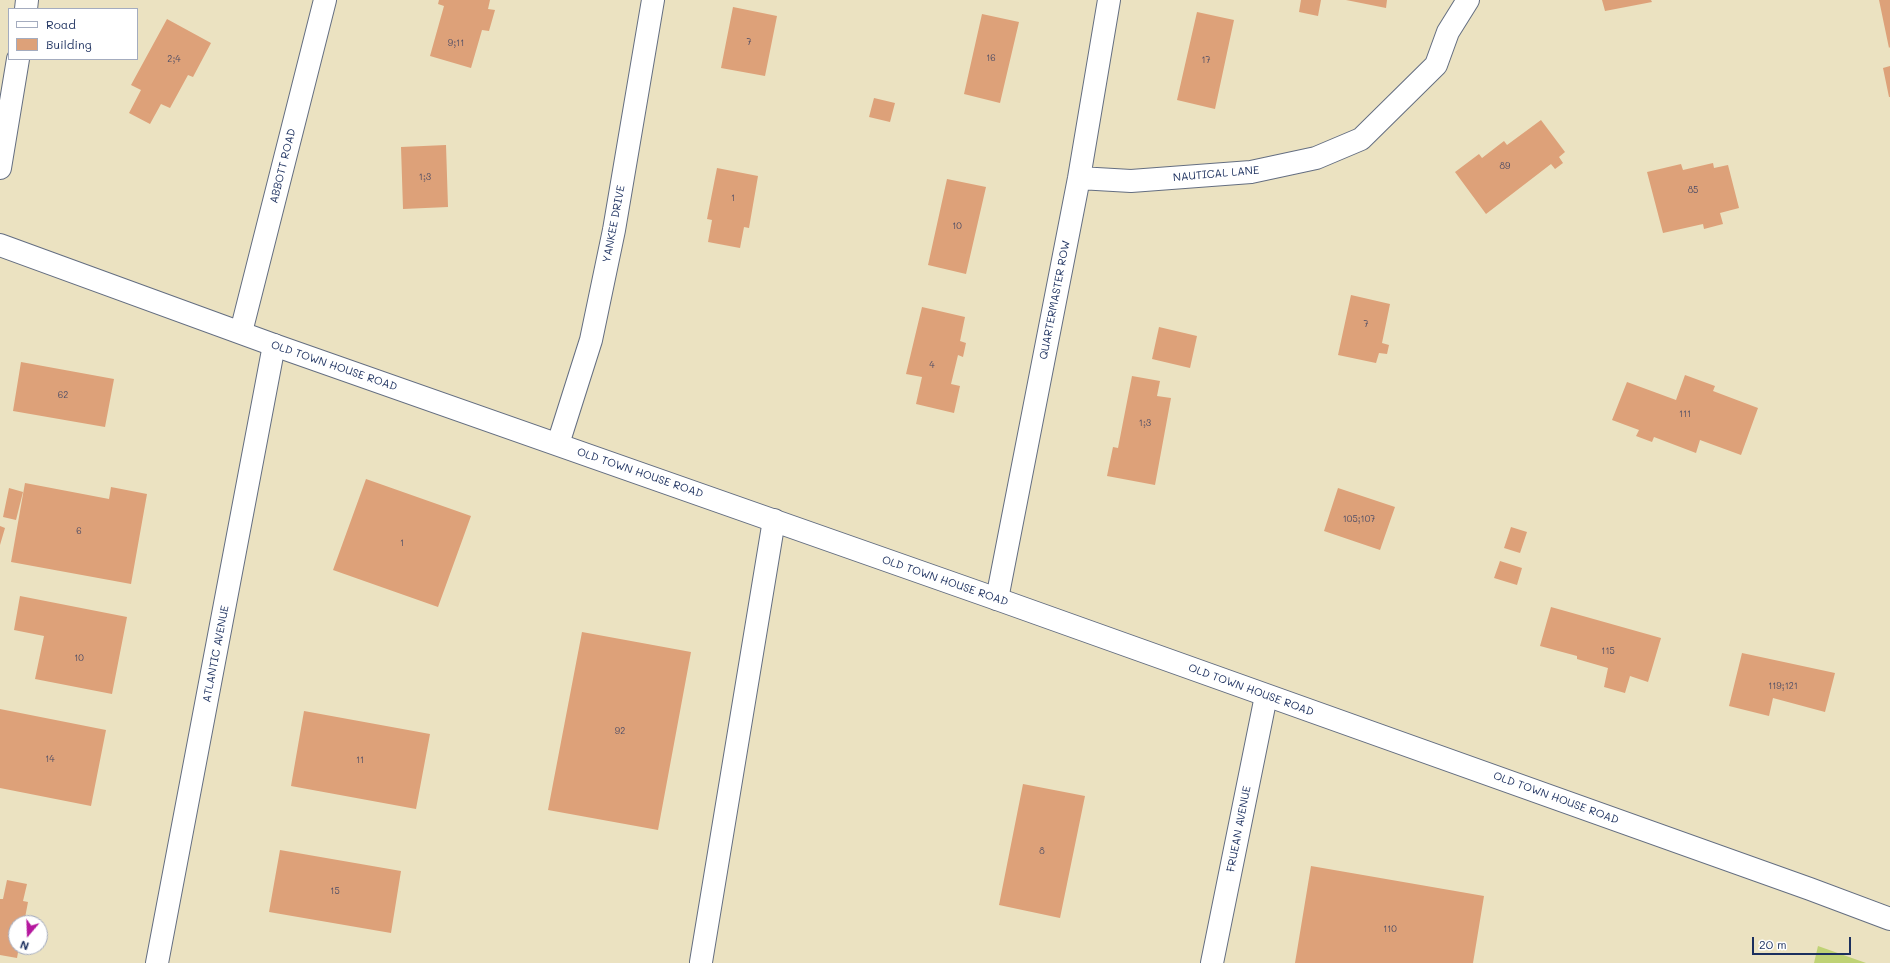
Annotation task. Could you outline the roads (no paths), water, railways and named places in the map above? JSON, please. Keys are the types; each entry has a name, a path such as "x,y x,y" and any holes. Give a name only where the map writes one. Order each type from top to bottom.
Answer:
{"street":[{"name":"ABBOTT ROAD","path":"240,332 326,0"},
{"name":"YANKEE DRIVE","path":"558,444 591,340 614,230 652,0"},
{"name":"QUARTERMASTER ROW","path":"996,599 1079,178 1109,0"},
{"name":"NAUTICAL LANE","path":"1079,178 1131,181 1251,172 1316,158 1361,139 1436,65 1448,32 1468,0"},
{"path":"0,168 18,60"},
{"name":"OLD TOWN HOUSE ROAD","path":"0,245 274,345 774,520 1802,886 1890,919"},
{"name":"ATLANTIC AVENUE","path":"157,963 274,345"},
{"path":"702,962 774,520"},
{"name":"FRUEAN AVENUE","path":"1212,963 1266,696"}]}
